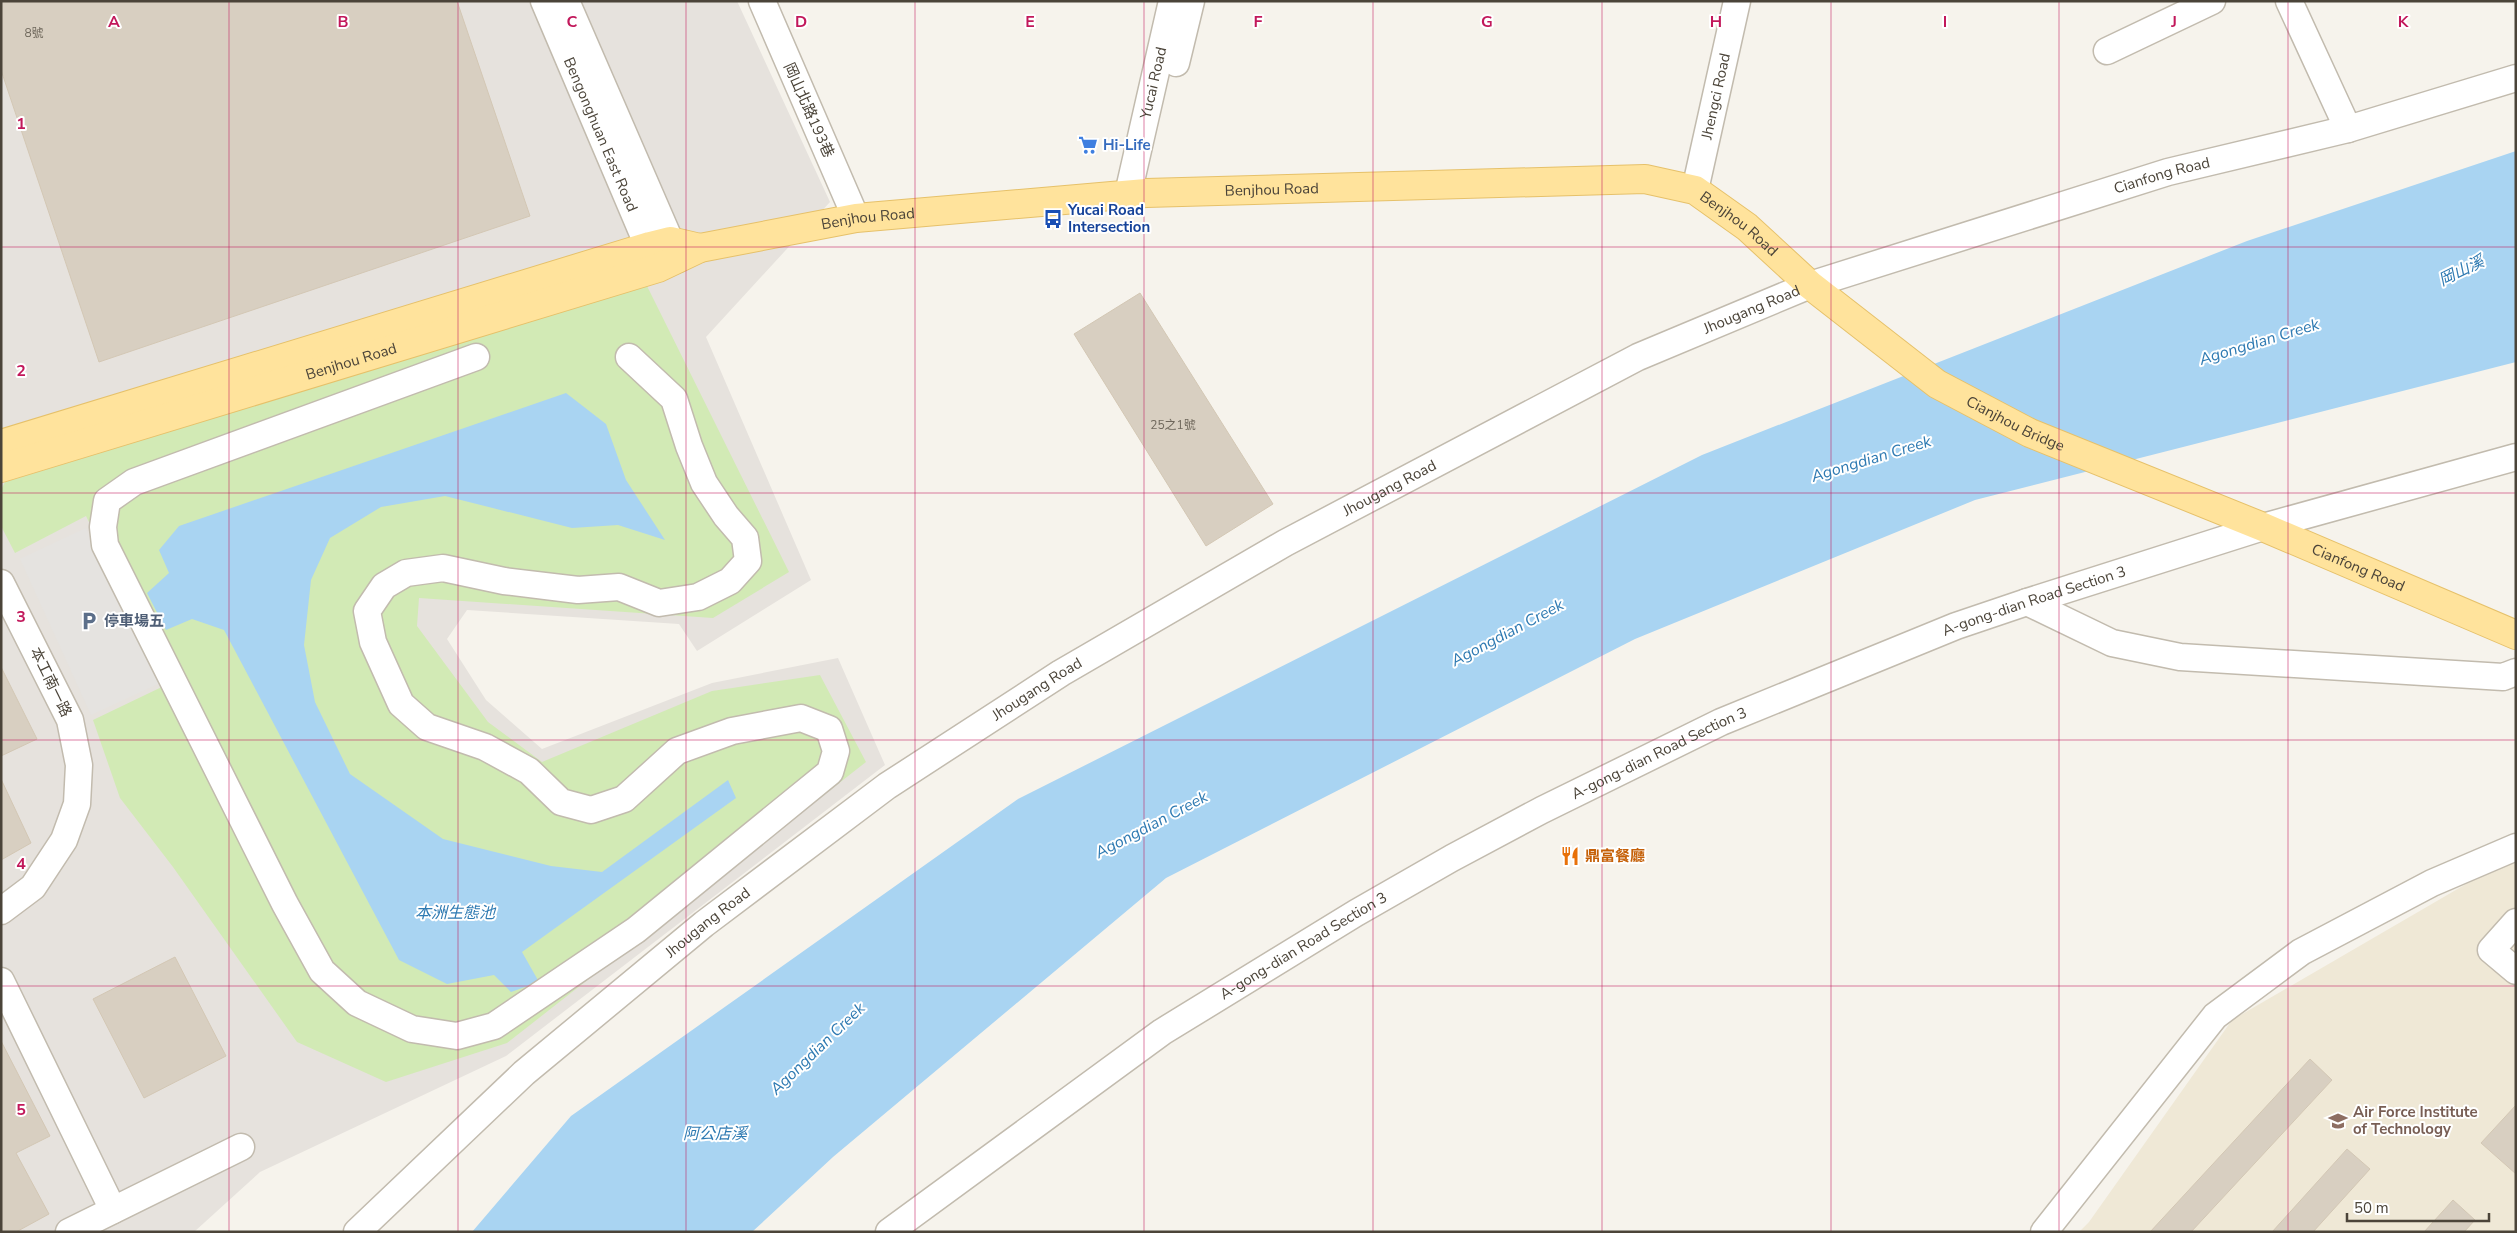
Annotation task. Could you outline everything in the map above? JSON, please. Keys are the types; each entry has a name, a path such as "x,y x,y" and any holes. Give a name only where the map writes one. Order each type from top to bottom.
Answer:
{"main road":[{"name":"Benjhou Road","path":"1,444 671,253 856,218 1137,193 1644,178 1695,190 1747,227 1810,285 1848,316"},
{"name":"Benjhou Road","path":"1,468 671,253"},
{"name":"Cianjhou Bridge","path":"1848,316 1938,384 2030,433 2200,501"},
{"name":"Cianfong Road","path":"2200,501 2516,635"}],"street":[{"name":"Bengonghuan East Road","path":"544,1 671,253"},
{"name":"Bengonghuan East Road","path":"566,1 671,253"},
{"name":"岡山北路193巷","path":"762,1 856,218"},
{"name":"Yucai Road","path":"1137,193 1172,1"},
{"name":"Yucai Road","path":"1137,193 1191,1"},
{"name":"Jhengci Road","path":"1695,190 1737,1"},
{"path":"2107,51 2212,1"},
{"path":"2289,1 2348,129"},
{"name":"Cianfong Road","path":"1810,285 2168,172 2348,129 2516,78"},
{"name":"Jhougang Road","path":"357,1232 532,1067 704,924 896,780 1061,673 1284,543 1638,357 1810,285"},
{"path":"476,357 134,482 107,501 103,526 105,545 285,904 322,971 357,1003 365,1007 412,1029 457,1036 494,1026 636,930 830,772 836,751 829,729 801,718 732,731 677,751 624,799 591,810 561,802 529,771 485,747 428,727 401,704 373,642 367,611 384,586 406,574 443,568 504,581 578,590 619,587 659,603 698,597 730,581 748,561 745,538 726,516 704,483 688,446 674,399 629,356"},
{"name":"A-gong-dian Road Section 3","path":"889,1232 1162,1032 1452,858 1542,810 1721,722 1956,626 2027,602 2263,527 2516,457"},
{"name":"本工南一路","path":"1,583 70,720 79,765 77,804 64,840 33,887 1,911"},
{"path":"2027,602 2112,643 2180,657 2503,677 2516,672"},
{"path":"2044,1232 2215,1016 2301,952 2432,883 2516,847"},
{"path":"2516,922 2491,950 2516,971"},
{"path":"2,982 113,1210"},
{"path":"68,1232 241,1147"}],"shaded area":[{"path":"1,1 737,1 830,202 706,337 811,580 697,651 679,624 467,610 447,639 486,700 542,749 712,683 838,658 885,765 506,1056 260,1172 194,1232 1,1232"},
{"name":"停車場五","path":"86,528 160,683 91,715 20,559"},
{"name":"Air Force Institute of Technology","path":"2516,855 2516,1232 2079,1232 2089,1222 2232,1020"}],"green space":[{"path":"647,286 789,572 713,618 419,598 417,626 488,722 542,762 712,691 820,675 866,762 507,1043 386,1082 297,1042 173,867 120,798 93,720 168,684 86,516 15,553 1,526 1,490 5,482"}],"water":[{"name":"阿公店溪","path":"2516,151 2516,362 1975,500 1635,639 1166,878 833,1157 752,1232 472,1232 571,1116 1018,799 1702,455 2247,241"},
{"name":"本洲生態池","path":"566,393 606,424 626,480 665,540 618,525 572,528 445,496 381,507 330,538 311,580 304,645 315,702 350,774 443,839 551,866 602,872 728,780 736,798 522,952 539,982 511,992 494,975 447,984 399,960 224,630 192,619 166,630 147,593 169,573 159,550 179,526"}],"building":[{"path":"1,1 457,1 530,216 99,362 1,70"},
{"path":"1140,293 1273,504 1206,546 1074,334"},
{"path":"1,667 37,739 1,756"},
{"path":"1,779 31,843 1,860"},
{"path":"175,957 226,1056 144,1098 93,999"},
{"path":"1,1041 50,1136 16,1153 49,1214 16,1232 1,1232"},
{"path":"2310,1059 2332,1080 2191,1232 2150,1232"},
{"path":"2516,1105 2516,1174 2481,1143"},
{"path":"2347,1149 2370,1169 2313,1232 2272,1232"},
{"path":"2453,1200 2475,1220 2464,1232 2424,1232"}],"place":[{"name":"Hi-Life","path":"1088,145"},
{"name":"Yucai Road Intersection","path":"1053,219"},
{"name":"停車場五","path":"89,621"},
{"name":"鼎富餐廳","path":"1570,856"},
{"name":"Air Force Institute of Technology","path":"2338,1121"}],"water label":[{"name":"岡山溪","path":"2461,270"},
{"name":"Agongdian Creek","path":"2259,341"},
{"name":"Agongdian Creek","path":"1871,458"},
{"name":"Agongdian Creek","path":"1507,632"},
{"name":"Agongdian Creek","path":"1151,824"},
{"name":"Agongdian Creek","path":"817,1048"}]}
